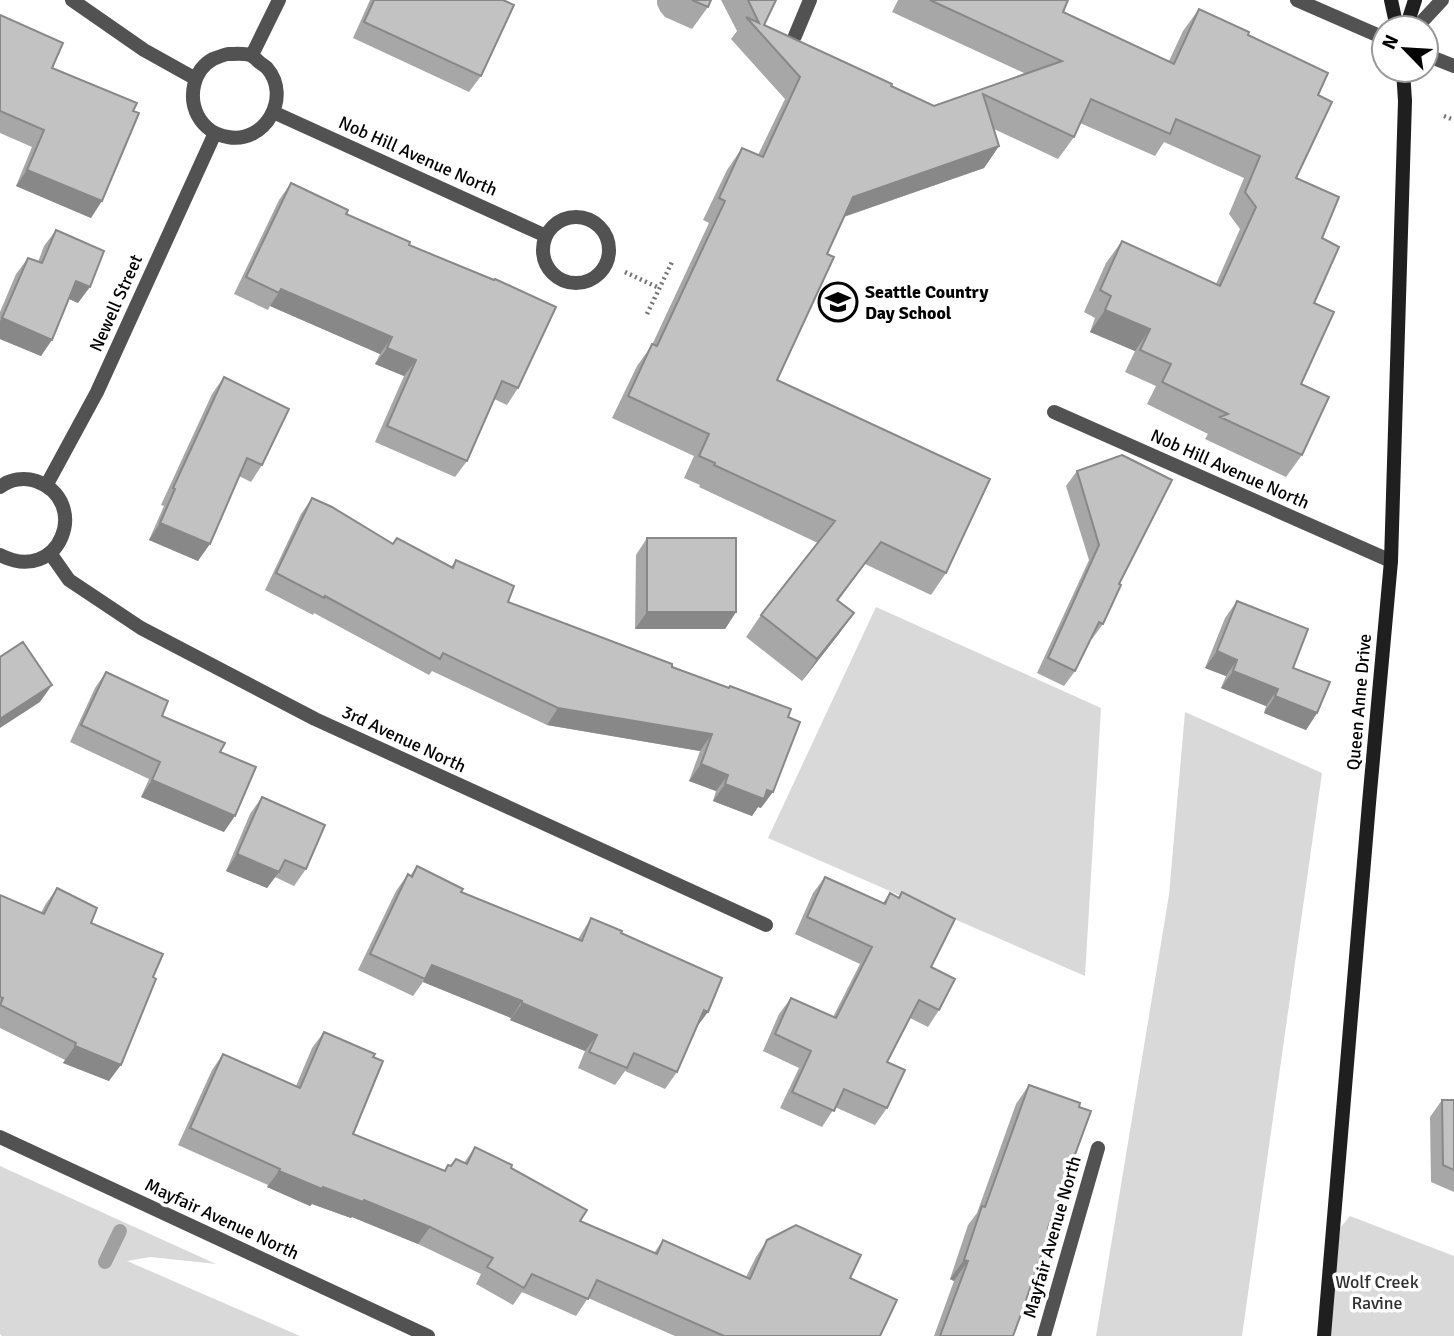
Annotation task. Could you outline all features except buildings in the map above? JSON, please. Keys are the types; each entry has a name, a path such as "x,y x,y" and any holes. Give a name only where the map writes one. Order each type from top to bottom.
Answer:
{"main road":[{"name":"Queen Anne Drive","path":"1324,1336 1391,561 1404,84"}],"street":[{"path":"72,0 144,50 196,79"},
{"path":"252,55 279,0"},
{"path":"795,36 810,0"},
{"path":"1297,0 1370,32"},
{"path":"1429,14 1442,0"},
{"path":"228,54 252,55 267,68 274,80 277,93 273,112 260,130 248,136 221,136 209,129 194,107 192,93 196,79 203,67 214,58 228,54"},
{"name":"Nob Hill Avenue North","path":"273,112 546,236"},
{"name":"Newell Street","path":"46,486 97,392 215,133"},
{"path":"568,218 582,218 596,224 606,235 609,250 606,265 597,276 583,282 569,282 555,276 546,265 543,251 546,236 555,225 568,218"},
{"name":"Nob Hill Avenue North","path":"1054,412 1391,561"},
{"path":"0,487 19,479 33,480 46,486 57,495 65,521 57,546 36,561 23,563 0,555"},
{"name":"3rd Avenue North","path":"50,553 69,580 141,628 316,719 766,925"},
{"name":"Mayfair Avenue North","path":"0,1137 428,1336"},
{"name":"Mayfair Avenue North","path":"1044,1336 1098,1148"}],"path":[{"path":"1444,116 1454,120"},
{"path":"648,314 672,262"},
{"path":"625,272 660,288"}],"green space":[{"path":"876,607 1101,708 1085,976 768,838"},
{"path":"1185,712 1322,773 1242,1336 1096,1336 1169,895"},
{"path":"0,1166 216,1264 151,1257 127,1261 300,1336 2,1336"},
{"name":"Wolf Creek Ravine","path":"1350,1216 1454,1256 1454,1336 1329,1336 1340,1228"}],"waterway":[{"path":"105,1262 120,1231"}],"place":[{"name":"Seattle Country Day School","path":"838,302"}]}
